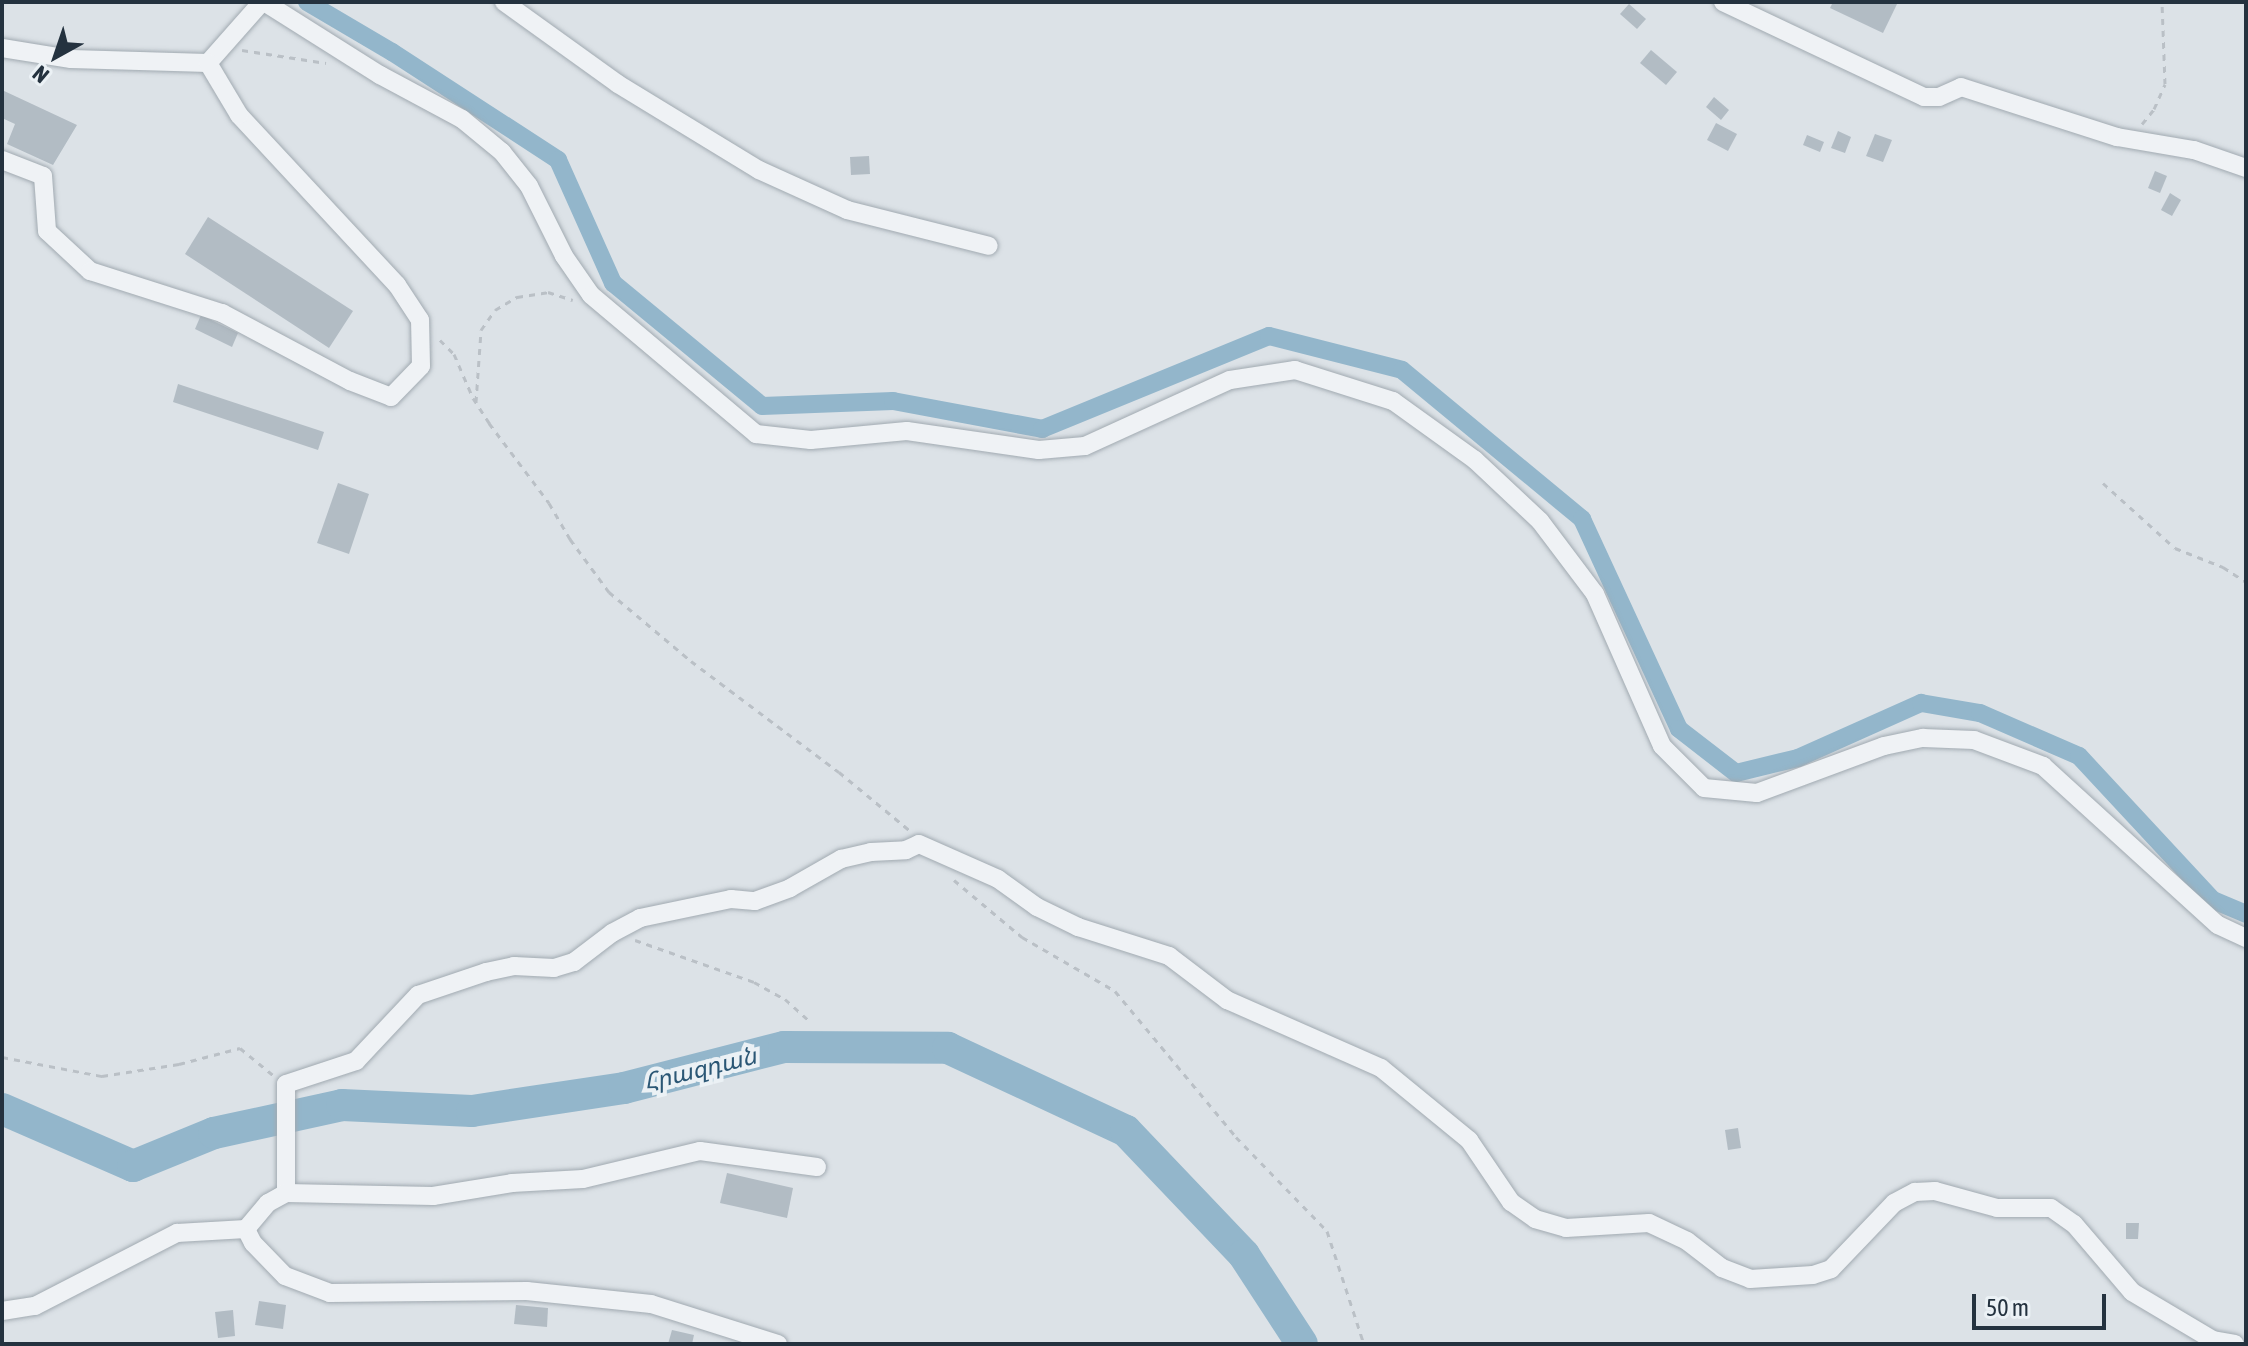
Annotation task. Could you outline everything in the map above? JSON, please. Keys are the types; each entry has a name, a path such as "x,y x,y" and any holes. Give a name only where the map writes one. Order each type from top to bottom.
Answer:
{"street":[{"path":"2,48 71,59 212,58 263,2 380,75 462,119 502,152 529,186 564,256 591,295 756,434 811,440 907,431 1039,450 1085,446 1230,380 1295,370 1393,401 1475,460 1540,521 1595,594 1662,746 1704,788 1757,793 1884,746 1923,738 1974,740 2043,766 2218,925 2246,938"},
{"path":"504,2 618,84 759,170 847,210 989,246"},
{"path":"1723,2 1924,97 1939,97 1961,87 2130,139 2194,150 2246,168"},
{"path":"2,160 43,176 47,231 90,271 222,313 350,381 391,397 421,366 420,320 397,285 239,115 212,58"},
{"path":"286,1193 286,1084 356,1061 418,995 500,969 554,968 574,962 612,933 640,918 731,899 755,901 790,888 841,859 871,852 906,850 919,844 998,879 1037,907 1078,927 1169,956 1227,1000 1381,1068 1469,1140 1511,1202 1535,1219 1566,1228 1649,1223 1687,1241 1722,1268 1750,1279 1813,1275 1831,1269 1894,1203 1915,1192 1935,1191 1997,1208 2051,1208 2074,1224 2132,1292 2213,1340 2235,1344"},
{"path":"2,1311 35,1306 177,1233 246,1229 268,1203 286,1193 433,1196 512,1183 583,1179 700,1151 817,1167"},
{"path":"246,1229 253,1243 285,1276 330,1293 527,1291 636,1302 778,1344"}],"path":[{"path":"2130,139 2154,109 2165,84 2162,2"},
{"path":"212,58 240,50 339,66"},
{"path":"476,402 481,330 495,310 517,297 548,292 575,301"},
{"path":"420,320 454,354 476,402 609,592 691,661 863,791 909,831 919,844"},
{"path":"2103,483 2175,548 2223,567 2246,582"},
{"path":"945,871 1022,937 1115,991 1236,1137 1327,1231 1364,1344"},
{"path":"612,933 754,982 785,999 808,1020"},
{"path":"2,1057 102,1076 179,1064 240,1048 286,1084"}],"building":[{"path":"1833,2 1898,2 1883,33 1830,8"},
{"path":"1629,4 1646,19 1637,29 1620,14"},
{"path":"1651,50 1677,72 1666,85 1640,63"},
{"path":"2,90 77,125 53,165 7,144 15,124 2,118"},
{"path":"1714,97 1729,110 1721,120 1706,107"},
{"path":"1716,123 1737,134 1728,151 1707,140"},
{"path":"1838,131 1851,137 1845,153 1831,148"},
{"path":"1875,134 1892,140 1883,162 1866,156"},
{"path":"1807,135 1824,142 1820,152 1803,145"},
{"path":"869,156 870,174 851,175 850,157"},
{"path":"2155,171 2167,176 2160,193 2148,188"},
{"path":"2170,193 2181,200 2172,216 2161,210"},
{"path":"208,217 353,311 329,348 185,254"},
{"path":"201,315 238,333 232,347 195,329"},
{"path":"178,384 324,432 318,450 173,402"},
{"path":"338,483 369,494 349,554 317,543"},
{"path":"1738,1128 1741,1148 1728,1150 1725,1130"},
{"path":"727,1173 793,1188 787,1218 720,1203"},
{"path":"2126,1223 2139,1223 2138,1239 2126,1239"},
{"path":"259,1301 286,1305 283,1329 255,1325"},
{"path":"516,1305 548,1308 547,1327 514,1324"},
{"path":"233,1310 235,1336 218,1338 215,1312"},
{"path":"672,1330 694,1335 692,1344 668,1344"}],"waterway":[{"path":"307,2 392,52 558,160 613,283 762,406 893,401 1042,429 1269,336 1402,370 1582,519 1679,729 1736,773 1798,758 1921,703 1980,713 2079,756 2213,900 2246,914"},
{"name":"Հրազդան","path":"2,1109 133,1166 214,1133 342,1105 472,1111 624,1088 784,1047 948,1048 1126,1131 1244,1255 1302,1344"}]}
